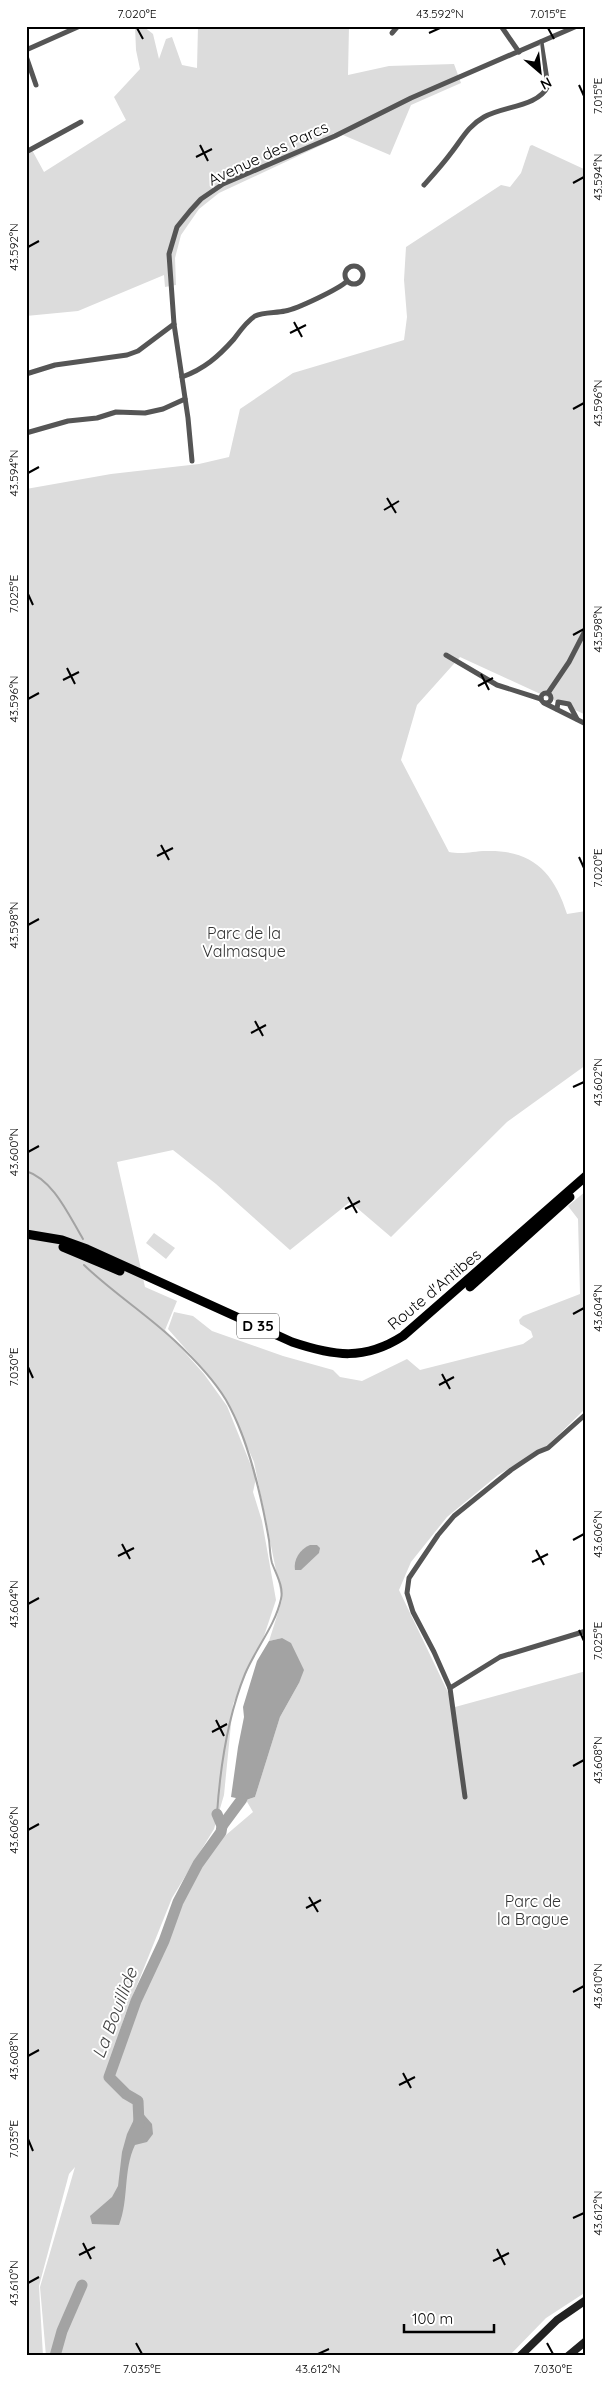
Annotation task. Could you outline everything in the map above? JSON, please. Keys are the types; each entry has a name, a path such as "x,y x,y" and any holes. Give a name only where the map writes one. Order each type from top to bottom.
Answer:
{"main road":[{"name":"Route d'Antibes","path":"542,1219 586,1176"},
{"name":"Route d'Antibes","path":"26,1238 62,1246 295,1346 318,1354 342,1358 368,1357 397,1345 586,1182"},
{"name":"Route d'Antibes","path":"26,1234 55,1238 87,1249 292,1342 341,1354 366,1353 394,1342 478,1276"},
{"path":"520,2356 557,2320 586,2300"},
{"path":"568,2356 586,2341"}],"street":[{"path":"26,50 80,26"},
{"path":"392,33 398,26"},
{"path":"501,26 519,52"},
{"name":"Avenue des Parcs","path":"192,461 174,324 169,254 171,242 178,227 201,199 217,187 239,176 335,136 411,98 577,26"},
{"path":"424,185 452,152 470,126 498,110 532,100 545,93 548,86 541,42"},
{"path":"26,56 36,85"},
{"path":"26,152 81,122"},
{"path":"182,377 199,371 212,362 246,323 257,315 299,308 341,287 347,281"},
{"path":"26,374 55,366 127,356 138,351 174,324"},
{"path":"26,433 68,421 97,418 116,412 145,413 163,409 185,399"},
{"path":"542,701 551,701 550,695 586,629"},
{"path":"446,655 497,685 542,701 586,724"},
{"path":"542,701 542,696 550,695 558,702 569,704 577,719"},
{"path":"557,709 558,702"},
{"path":"465,1797 450,1688 413,1612 407,1593 409,1578 438,1534 454,1516 511,1470 538,1452 548,1448 586,1414"},
{"path":"450,1688 500,1657 586,1631"}],"green space":[{"path":"135,26 143,26 153,34 159,59 166,39 172,37 182,65 197,68 198,26 349,26 348,75 389,66 454,64 461,83 411,105 390,155 343,135 219,193 199,209 181,235 175,258 176,285 165,287 164,275 78,311 26,316 26,154 32,150 44,172 126,120 114,97 140,69 136,50"},
{"name":"Parc de la Valmasque","path":"532,145 586,170 586,715 460,657 417,705 401,760 449,852 503,852 529,859 548,875 562,899 567,914 586,911 586,1065 507,1122 391,1237 350,1202 290,1250 216,1184 173,1150 117,1162 145,1287 177,1301 165,1330 204,1374 227,1406 256,1478 253,1492 262,1521 276,1600 263,1639 233,1704 224,1795 214,1829 172,1898 125,2015 108,2069 206,1852 253,1812 246,1800 255,1797 280,1717 299,1683 282,1638 269,1641 282,1600 254,1462 229,1405 206,1372 168,1329 174,1312 193,1316 212,1331 283,1356 333,1370 340,1377 362,1381 407,1359 420,1370 523,1344 533,1337 531,1331 520,1324 519,1320 523,1316 580,1294 578,1219 568,1206 586,1191 586,1408 548,1445 498,1475 447,1517 411,1562 399,1590 455,1707 586,1671 586,2292 546,2318 509,2356 46,2356 40,2287 75,2167 69,2174 39,2286 43,2356 26,2356 26,489 111,474 199,464 229,457 240,409 293,373 404,340 407,317 404,280 406,247 501,185 510,187 521,173"},
{"path":"154,1233 175,1248 166,1259 146,1243"}],"shaded area":[{"path":"310,1545 317,1545 320,1548 319,1553 301,1570 295,1570 295,1562 298,1555"},
{"path":"282,1638 291,1643 304,1670 280,1717 255,1797 246,1800 231,1797 244,1717 243,1707 257,1661 269,1641"},
{"path":"139,2109 152,2124 153,2134 147,2142 135,2145 131,2155 124,2205 119,2225 92,2224 90,2216 112,2197 118,2186 122,2152 127,2134"}],"waterway":[{"path":"26,1171 45,1182 53,1190 83,1239"},
{"path":"84,1265 174,1340 215,1384 226,1400 241,1432 258,1486 271,1560 281,1585 282,1594 270,1628 249,1664 239,1690 229,1725 220,1779 217,1814"},
{"path":"222,1826 242,1799"},
{"name":"La Bouillide","path":"139,2124 138,2101 126,2094 109,2077 136,2001 164,1941 178,1902 198,1864 221,1832 222,1826 217,1814"},
{"name":"La Bouillide","path":"55,2356 62,2331 82,2285"}],"park label":[{"name":"Parc de la Brague","path":"533,1910"}]}
